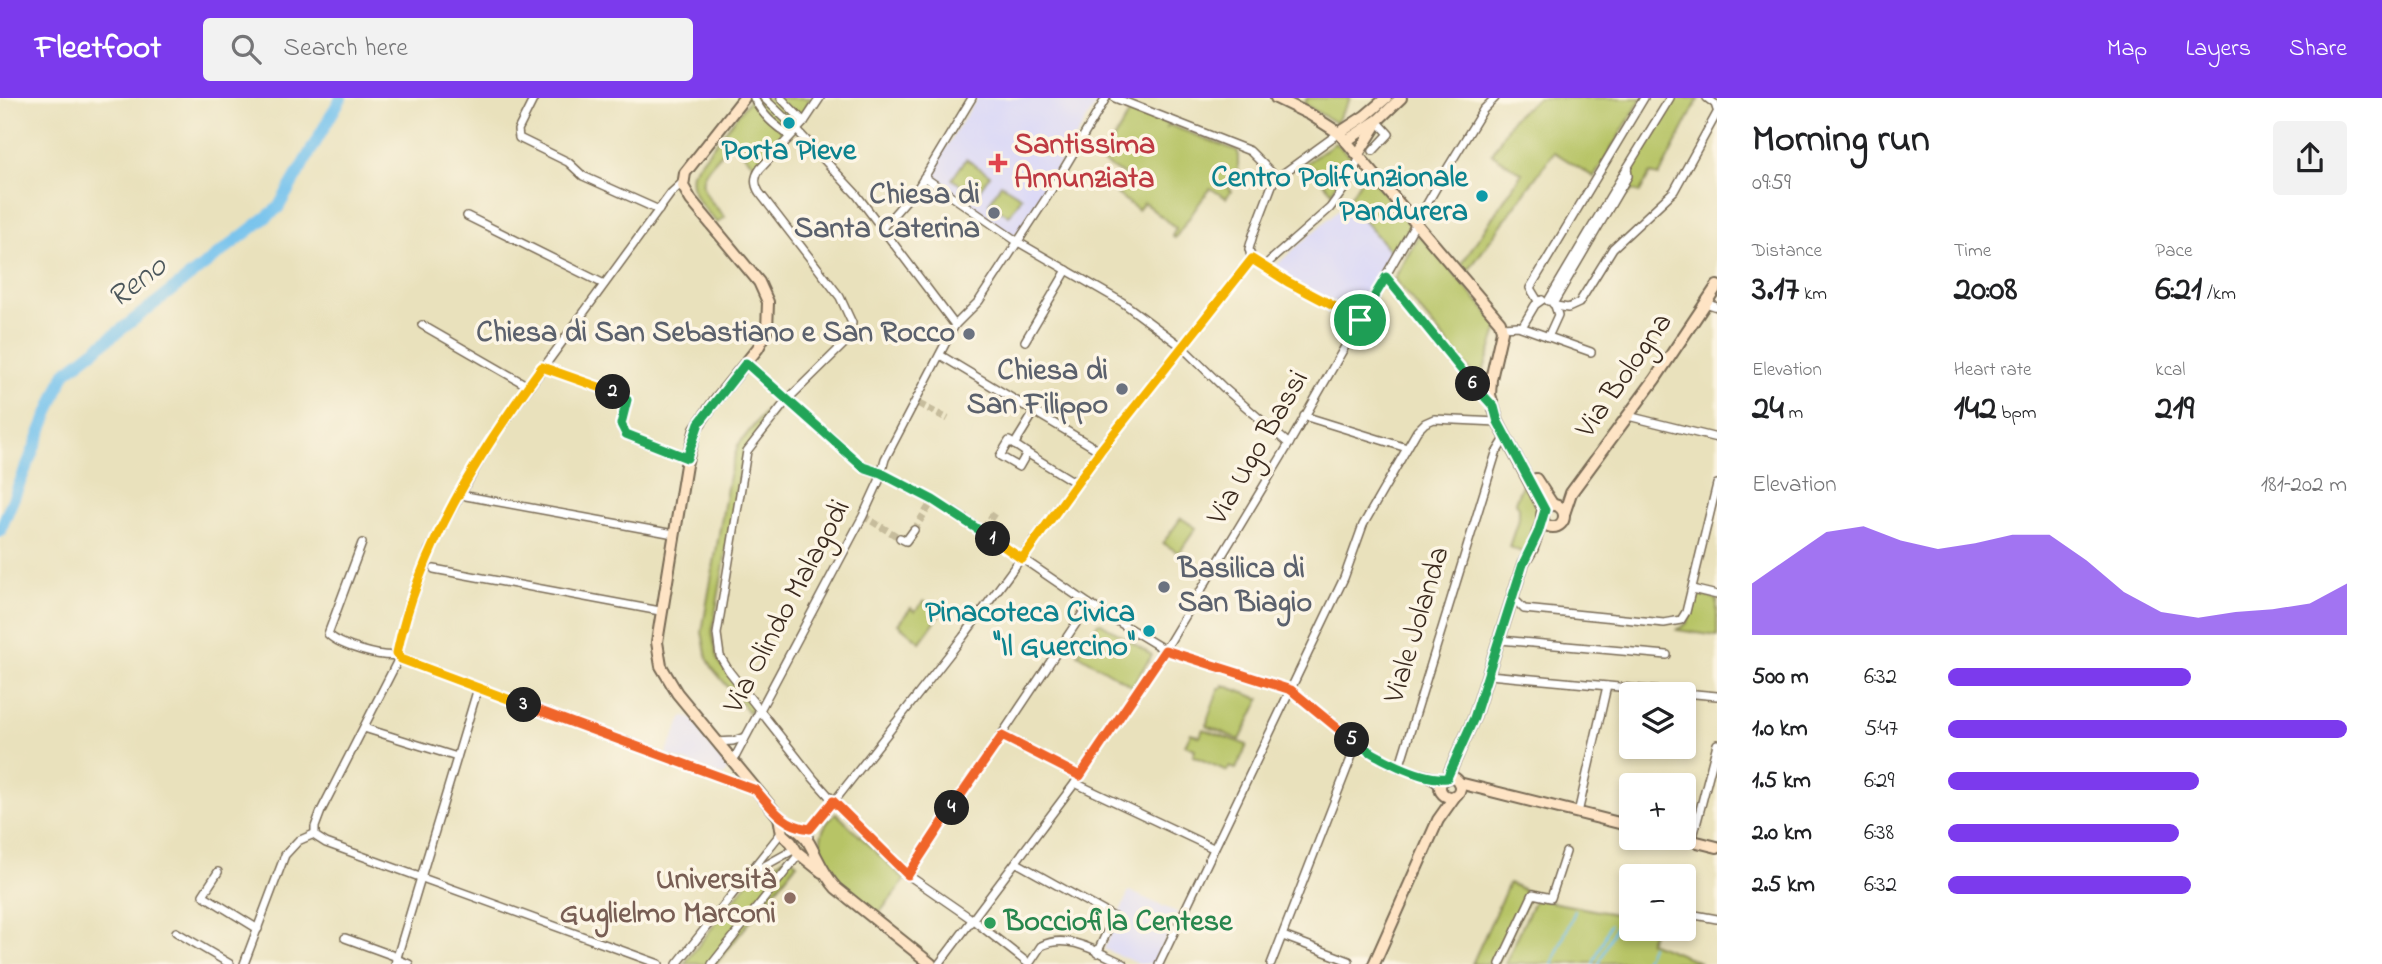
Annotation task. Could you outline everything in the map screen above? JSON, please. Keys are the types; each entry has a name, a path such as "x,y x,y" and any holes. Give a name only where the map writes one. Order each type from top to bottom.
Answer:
{"main road":[{"path":"744,98 689,167 683,183 688,197 750,270 767,297 769,319 767,331 758,348 699,423 687,458 660,611 657,642 661,666 677,693 716,742 848,900 931,964"},
{"path":"1276,98 1311,116 1342,137 1496,316 1502,327 1490,384 1498,422 1552,511"},
{"path":"1342,137 1365,116 1393,101"},
{"path":"1359,155 1363,142 1393,101"},
{"name":"Via Bologna","path":"1374,964 1451,786 1489,676 1523,564 1552,511 1571,493 1628,416 1717,286"},
{"path":"1494,407 1552,511"},
{"name":"Via Bologna","path":"1532,549 1557,526 1548,525 1552,511"},
{"path":"1451,786 1485,790 1619,823"},
{"path":"1696,842 1717,847"}],"street":[{"path":"534,98 518,130 519,138 568,162 583,176 659,210"},
{"path":"754,98 760,111 790,136"},
{"path":"764,98 846,182 955,325"},
{"path":"781,98 804,122"},
{"path":"792,125 804,122 820,98"},
{"path":"882,228 924,177 972,98"},
{"path":"1067,153 1070,153 1105,98"},
{"name":"Via Olindo Malagodi","path":"726,779 863,516 885,459 955,325 976,306 1105,98"},
{"path":"1115,98 1250,151 1276,177"},
{"name":"Via Ugo Bassi","path":"939,964 1078,780 1165,650 1289,444 1478,119 1495,98"},
{"path":"1538,301 1530,288 1644,98"},
{"path":"1552,303 1629,176 1627,168 1670,98"},
{"path":"1538,301 1568,308 1579,303 1614,248 1674,191 1717,112 1715,104 1707,98"},
{"path":"1373,151 1389,134 1379,123"},
{"path":"792,125 790,136 757,173 755,185 840,297 852,323 845,343 788,400 747,451 717,634 720,656 729,671 833,801 908,875 973,920 1029,964 1038,948 1056,941 1072,942 1124,964"},
{"path":"1342,137 1276,177 1265,199 1249,249 1252,259 1263,267 1360,320"},
{"path":"1263,267 1330,208 1346,186 1359,155"},
{"path":"924,177 1018,242 1122,302 1181,346 1224,388 1289,444"},
{"path":"244,964 287,852 298,841 314,834 321,811 398,656 400,638 429,551 495,434 528,386 675,188 683,183"},
{"path":"467,216 604,285"},
{"path":"712,964 803,847 810,829 1022,559 1076,483 1181,346 1252,259"},
{"path":"1025,341 1067,270"},
{"path":"1386,277 1494,407"},
{"path":"1521,327 1538,301"},
{"path":"1548,337 1558,315 1552,303"},
{"path":"1705,303 1717,307"},
{"path":"422,325 528,386"},
{"path":"1502,327 1521,327 1591,352"},
{"path":"940,355 1100,451"},
{"path":"746,363 863,467 881,473 957,514 1088,604 1165,650 1291,690 1357,743 1399,768 1451,786"},
{"path":"542,367 624,397 627,404 621,424 623,431 631,437 687,458"},
{"path":"1014,445 1035,411"},
{"path":"1304,416 1407,448"},
{"path":"1628,416 1717,438"},
{"path":"1159,964 1344,578 1363,525 1407,448 1421,427 1431,420 1498,422"},
{"name":"Viale Jolanda","path":"1399,768 1496,453 1506,437"},
{"path":"1027,453 1019,467 1000,456 1009,441 1076,483"},
{"path":"1513,598 1521,609 1672,623 1685,615 1717,484"},
{"path":"466,496 674,534"},
{"path":"900,538 906,541 914,530"},
{"path":"362,543 328,635 333,639 360,649 398,656 756,790"},
{"path":"434,569 660,611"},
{"path":"1692,589 1717,595"},
{"path":"908,875 1088,604"},
{"path":"1500,640 1667,655"},
{"path":"1489,676 1717,696"},
{"path":"1578,813 1607,687"},
{"path":"396,960 478,688"},
{"path":"364,729 457,757"},
{"path":"1002,736 1078,780 1213,848"},
{"path":"716,742 746,737"},
{"path":"1271,964 1357,743"},
{"path":"1696,811 1717,744"},
{"path":"677,964 785,826 810,829"},
{"path":"314,834 320,841 659,964"},
{"path":"747,876 803,847"},
{"path":"1500,964 1533,894 1551,898 1566,852"},
{"path":"1017,863 1114,916 1097,953"},
{"path":"218,872 203,895 258,929"},
{"path":"1696,916 1717,919"},
{"path":"176,932 230,964"},
{"path":"1283,936 1349,961"},
{"path":"345,938 409,964"}],"shaded area":[{"name":"Santissima Annunziata","path":"977,98 1100,98 1015,236 927,178"},
{"path":"1347,202 1393,254 1359,315 1272,269"},
{"path":"683,717 693,719 729,765 724,776 666,754"},
{"path":"1129,891 1178,913 1154,964 1139,964 1104,949"}],"green space":[{"path":"751,98 810,98 805,114 755,166 732,142 706,172 703,186 706,194 725,217 717,223 702,206 692,188 692,173"},
{"path":"1307,98 1350,98 1336,123 1304,104"},
{"path":"1538,98 1642,98 1594,177 1554,152 1468,271 1462,263 1522,173 1492,154 1512,119"},
{"path":"1674,98 1699,98 1659,176 1650,174 1639,193 1632,190 1628,195 1621,192 1629,169"},
{"path":"1132,109 1168,124 1166,129 1169,125 1238,151 1238,174 1228,188 1231,191 1226,198 1210,188 1175,238 1172,235 1176,228 1144,203 1138,210 1117,194 1129,178 1100,161"},
{"path":"1335,143 1352,157 1332,192 1324,183 1326,180 1314,168 1309,174 1300,167"},
{"path":"966,159 990,175 976,195 952,179"},
{"path":"1366,172 1411,226 1393,254 1347,202"},
{"path":"1001,184 1022,197 1009,216 989,203"},
{"path":"1419,234 1499,325 1482,375 1473,374 1394,279"},
{"path":"776,398 782,403 747,448 739,478 712,633 718,660 753,706 749,713 713,669 707,658 702,632 729,476 738,445"},
{"path":"1523,482 1538,509 1536,526 1524,553 1509,547 1519,517 1519,507 1515,502"},
{"path":"1181,518 1196,528 1179,553 1163,543"},
{"path":"1697,595 1717,599 1717,636 1677,630 1687,623"},
{"path":"924,601 935,610 940,605 944,609 920,642 898,624 911,608 915,611"},
{"path":"1098,623 1152,655 1132,686 1078,654"},
{"path":"1223,685 1260,699 1240,740 1207,726 1219,688"},
{"path":"1203,729 1247,745 1236,769 1229,767 1227,771 1193,756 1195,749 1185,745 1191,733 1200,737"},
{"path":"836,813 905,880 877,916 846,888 827,865 821,839 825,826"},
{"path":"789,856 797,863 716,964 684,964 752,876"},
{"path":"1509,883 1531,893 1498,964 1472,964"},
{"path":"1535,899 1619,915 1619,941 1649,941 1700,962 1505,964"}],"waterway":[{"name":"Reno","path":"0,531 65,373 278,208 341,98"},
{"path":"1552,964 1575,911"},
{"path":"1593,964 1610,925"},
{"path":"1599,964 1615,927"},
{"path":"1643,964 1651,946"}],"tunnel":[{"path":"919,404 948,419"},
{"path":"914,530 933,500"},
{"path":"984,528 995,512"},
{"path":"863,516 900,538"}],"place":[{"name":"Porta Pieve","path":"789,123"},
{"name":"Santissima Annunziata","path":"998,163"},
{"name":"Centro Polifunzionale Pandurera","path":"1482,196"},
{"name":"Chiesa di Santa Caterina","path":"994,213"},
{"name":"Chiesa di San Sebastiano e San Rocco","path":"969,334"},
{"name":"Chiesa di San Filippo","path":"1122,389"},
{"name":"Basilica di San Biagio","path":"1164,587"},
{"name":"Pinacoteca Civica \"Il Guercino\"","path":"1149,631"},
{"name":"Università Guglielmo Marconi","path":"790,898"},
{"name":"Bocciofila Centese","path":"990,923"}],"route":[{"path":"1252,259 1288,282 1360,320 1386,277 1494,407 1498,422 1545,510 1532,549 1523,564 1474,718 1461,751 1445,779 1399,768 1357,743 1291,690 1165,650 1080,776 1002,736 908,875 833,801 810,829 795,827 779,817 756,790 415,665 399,658 397,653 434,541 495,434 542,367 624,397 627,404 621,427 626,434 687,458 699,423 746,363 863,467 881,473 957,514 1022,559 1100,451 1252,259"}]}
